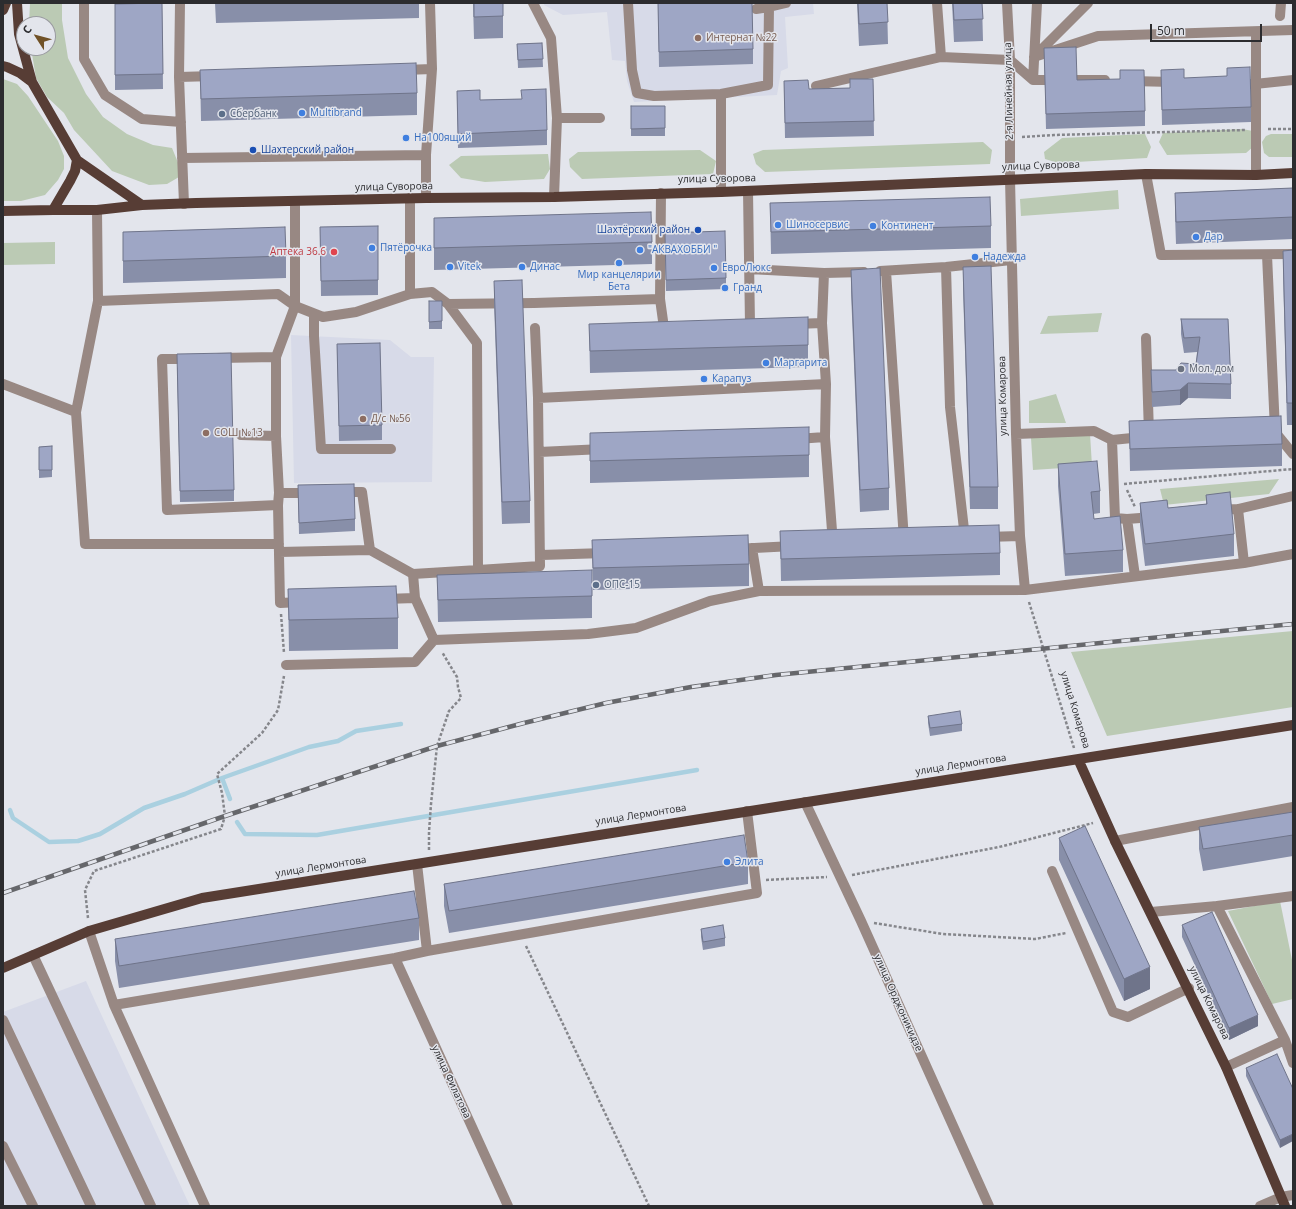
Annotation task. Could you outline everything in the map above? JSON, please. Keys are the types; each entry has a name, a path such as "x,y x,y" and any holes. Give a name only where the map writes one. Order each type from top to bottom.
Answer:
{"main road":[{"path":"3,10 6,3"},
{"path":"17,3 19,34 32,82 77,160 142,205"},
{"path":"3,66 20,73 32,82"},
{"path":"53,210 75,171 77,160"},
{"name":"улица Суворова","path":"3,211 97,210 142,205 410,198 554,197 721,192 1146,174 1256,175 1293,173"},
{"name":"улица Лермонтова","path":"3,968 89,931 202,898 747,810 1293,725"},
{"name":"улица Комарова","path":"1078,759 1115,841 1189,988 1226,1066 1283,1202"}],"street":[{"path":"84,3 84,59 104,94 142,119 181,122"},
{"path":"180,3 180,77 184,204"},
{"path":"426,198 426,155 432,69 430,3"},
{"path":"533,3 551,38 557,118 554,197"},
{"path":"628,3 632,70 637,93 654,96 721,94 768,85 769,8"},
{"path":"756,9 769,8 786,3"},
{"path":"937,3 941,57"},
{"name":"2-я Линейная улица","path":"1007,3 1010,60 1010,179"},
{"path":"1033,80 1037,3"},
{"path":"1034,57 1088,3"},
{"path":"1280,16 1281,3"},
{"path":"1034,57 1098,36 1293,30"},
{"path":"1256,32 1256,175"},
{"path":"816,86 941,57 1010,60 1033,80 1184,82"},
{"path":"392,70 432,69"},
{"path":"180,77 227,75"},
{"path":"1224,83 1255,84 1293,80"},
{"path":"721,94 721,192"},
{"path":"557,118 600,118"},
{"path":"182,158 426,155"},
{"path":"1146,174 1161,255 1293,254"},
{"name":"улица Комарова","path":"1010,179 1016,434 1020,536 1025,590"},
{"path":"748,191 749,269 746,325 766,325"},
{"path":"661,193 660,299 664,328 679,327"},
{"path":"410,198 410,294"},
{"path":"295,201 295,306 276,357 276,436 279,493 280,603 312,602"},
{"path":"97,210 98,301 76,412 85,544 370,550 413,574 540,566 538,398 535,328"},
{"path":"1267,255 1271,432 1293,454"},
{"path":"749,269 824,273 886,271 946,267 1011,260"},
{"path":"946,267 950,408 961,538 1020,536"},
{"path":"886,271 904,541"},
{"path":"824,273 822,323 826,384 825,437 834,545"},
{"path":"98,301 278,294 295,306 323,317 356,312 410,294 432,292 448,304 477,344 478,570"},
{"path":"448,304 660,299"},
{"path":"314,314 321,450 390,449"},
{"path":"782,324 822,323"},
{"path":"1016,434 1094,431 1112,440 1153,436 1146,338"},
{"path":"276,357 162,359 167,510 278,505"},
{"path":"3,384 76,412"},
{"path":"538,398 826,384"},
{"path":"241,435 276,436"},
{"path":"785,440 825,437"},
{"path":"1112,440 1119,484 1115,518 1127,519 1161,516"},
{"path":"539,452 611,448"},
{"path":"279,493 362,492 370,550"},
{"path":"1207,512 1238,509 1293,496"},
{"path":"1238,509 1244,563"},
{"path":"1127,519 1135,576"},
{"path":"729,549 804,546"},
{"path":"752,548 759,590"},
{"path":"541,555 611,553"},
{"path":"286,665 415,662 434,640 588,634 636,628 710,601 759,590 1025,590 1244,563 1293,554"},
{"path":"413,574 414,598 434,640"},
{"path":"375,599 414,598"},
{"name":"улица Орджоникидзе","path":"805,802 861,921 989,1206"},
{"path":"1115,841 1293,807"},
{"path":"114,1005 394,958 757,892 747,810"},
{"path":"417,864 427,951"},
{"path":"1052,871 1114,1012 1128,1017 1189,988"},
{"path":"1150,912 1217,906 1293,896"},
{"path":"1217,906 1285,1040 1293,1063"},
{"path":"89,931 114,1005 205,1206"},
{"path":"34,955 151,1206"},
{"name":"улица Филатова","path":"394,958 508,1206"},
{"path":"3,1020 91,1206"},
{"path":"1226,1066 1285,1040"},
{"path":"3,1146 33,1206"},
{"path":"1260,1206 1283,1202 1293,1195"}],"path":[{"path":"1010,138 1054,135 1293,129"},
{"path":"1119,484 1293,468"},
{"path":"1119,484 1134,505 1146,517"},
{"name":"улица Комарова","path":"1025,590 1078,759"},
{"path":"89,931 85,890 94,871 221,829 225,816 222,793 217,774 262,733 278,710 286,665 280,603"},
{"path":"430,862 429,832 437,746 449,711 461,698 457,677 434,640"},
{"path":"755,881 840,877 999,847 1106,820"},
{"path":"861,921 951,935 1035,939 1078,931"},
{"path":"521,935 649,1206"}],"shaded area":[{"name":"Интернат №22","path":"544,3 813,3 814,14 785,17 788,68 781,71 777,95 634,102 627,81 625,61 612,60 607,12 563,15 544,5"},
{"name":"Д/с №56","path":"291,335 390,340 411,357 434,357 432,482 294,483"},
{"path":"86,981 190,1206 3,1206 3,1012"}],"green space":[{"path":"30,3 62,3 62,20 68,58 86,94 103,117 127,134 153,145 172,148 179,165 179,177 167,184 149,185 112,171 74,130 64,113 47,97 36,78 32,56 56,56 56,16 29,16"},
{"path":"3,79 17,84 28,96 58,141 64,156 64,169 58,180 45,195 21,201 3,201"},
{"path":"1242,129 1253,131 1254,146 1246,153 1167,155 1159,142 1163,133"},
{"path":"1145,134 1151,147 1147,158 1058,163 1045,159 1044,152 1062,138"},
{"path":"1271,134 1293,134 1293,157 1269,157 1264,153 1262,142 1266,136"},
{"path":"983,142 992,150 990,164 765,172 756,164 753,154 763,150"},
{"path":"700,150 716,161 713,174 582,179 570,167 569,159 578,152"},
{"path":"548,154 550,169 544,179 485,182 461,178 449,165 461,156"},
{"path":"1118,190 1119,209 1021,216 1020,199"},
{"path":"55,242 55,264 3,265 3,243"},
{"path":"1102,313 1098,332 1040,334 1048,316"},
{"path":"1056,394 1066,423 1029,423 1029,401"},
{"path":"1090,434 1092,466 1033,470 1031,438"},
{"path":"1279,479 1269,494 1164,505 1160,489"},
{"path":"1293,631 1293,707 1107,736 1071,652"},
{"path":"1280,901 1293,965 1293,999 1272,1004 1228,911"}],"building":[{"path":"162,3 163,74 115,75 115,4"},
{"path":"474,3 503,3 503,16 474,17"},
{"path":"658,3 752,3 753,49 659,52"},
{"path":"858,3 887,3 888,22 859,24"},
{"path":"953,3 982,3 983,19 954,20"},
{"path":"542,43 543,59 518,60 517,44"},
{"path":"1076,47 1077,80 1120,79 1120,70 1144,70 1145,111 1046,114 1044,48"},
{"path":"416,63 417,93 201,99 200,70"},
{"path":"1250,67 1251,107 1162,110 1161,70 1184,69 1184,78 1227,76 1227,68"},
{"path":"850,79 873,79 874,121 785,123 784,81 808,80 809,89 850,88"},
{"path":"546,89 547,130 458,134 457,91 480,90 480,100 522,99 521,90"},
{"path":"631,106 665,106 665,128 631,129"},
{"path":"1293,188 1293,217 1176,222 1175,193"},
{"path":"990,197 991,226 771,232 770,203"},
{"path":"651,212 652,242 434,248 434,218"},
{"path":"378,226 378,280 321,281 320,227"},
{"path":"285,227 286,256 123,261 123,232"},
{"path":"725,231 726,278 666,280 665,233"},
{"path":"1293,250 1293,403 1287,403 1283,251"},
{"path":"991,266 998,487 970,487 963,267"},
{"path":"880,268 889,488 860,490 851,270"},
{"path":"522,280 530,501 502,502 494,281"},
{"path":"429,301 442,301 442,321 429,322"},
{"path":"808,317 808,345 590,351 589,324"},
{"path":"1181,319 1228,319 1231,384 1188,383 1180,390 1152,392 1151,370 1176,370 1181,363 1196,364 1200,337 1184,338"},
{"path":"380,343 382,425 339,426 337,344"},
{"name":"СОШ №13","path":"231,353 234,490 180,491 177,354"},
{"path":"1281,416 1282,444 1130,449 1129,421"},
{"path":"809,427 809,455 590,461 590,433"},
{"path":"52,446 52,470 39,470 39,447"},
{"path":"1097,461 1100,491 1091,492 1094,519 1120,516 1123,550 1065,554 1058,464"},
{"path":"354,484 355,519 299,523 298,485"},
{"path":"1230,492 1234,534 1145,544 1140,503 1167,500 1168,508 1207,504 1206,495"},
{"path":"999,525 1000,553 781,559 780,531"},
{"path":"748,535 749,564 593,568 592,540"},
{"path":"592,570 592,596 438,600 437,575"},
{"path":"396,586 398,618 289,620 288,589"},
{"path":"960,711 962,724 930,728 928,716"},
{"path":"1293,812 1293,835 1203,849 1199,827"},
{"path":"1085,826 1150,967 1124,979 1059,838"},
{"path":"744,835 748,862 449,911 444,884"},
{"path":"414,891 419,918 119,966 115,939"},
{"path":"1212,912 1258,1015 1229,1028 1182,925"},
{"path":"723,925 725,938 703,942 701,929"},
{"path":"1277,1054 1293,1089 1293,1134 1280,1140 1246,1068"}],"waterway":[{"path":"10,810 13,818 49,842 78,841 100,834 144,808 185,794 222,778 309,747 338,741 356,731 401,724"},
{"path":"237,822 245,834 317,835 697,770"},
{"path":"222,778 230,799"}],"railway":[{"path":"3,893 225,816 437,746 606,703 691,687 776,675 1293,624"}],"place":[{"name":"Интернат №22","path":"698,38"},
{"name":"Multibrand","path":"302,113"},
{"name":"Сбербанк","path":"222,114"},
{"name":"На100ящий","path":"406,138"},
{"name":"Шахтерский район","path":"253,150"},
{"name":"Шиносервис","path":"778,225"},
{"name":"Континент","path":"873,226"},
{"name":"Шахтёрский район","path":"698,230"},
{"name":"Дар","path":"1196,237"},
{"name":"Пятёрочка","path":"372,248"},
{"name":"\"АКВАХОББИ \"","path":"640,250"},
{"name":"Аптека 36.6","path":"334,252"},
{"name":"Надежда","path":"975,257"},
{"name":"Мир канцелярии Бета","path":"619,263"},
{"name":"Vitek","path":"450,267"},
{"name":"Динас","path":"522,267"},
{"name":"ЕвроЛюкс","path":"714,268"},
{"name":"Гранд","path":"725,288"},
{"name":"Маргарита","path":"766,363"},
{"name":"Мол. дом","path":"1181,369"},
{"name":"Карапуз","path":"704,379"},
{"name":"Д/с №56","path":"363,419"},
{"name":"СОШ №13","path":"206,433"},
{"name":"ОПС-15","path":"596,585"},
{"name":"Элита","path":"727,862"}]}
